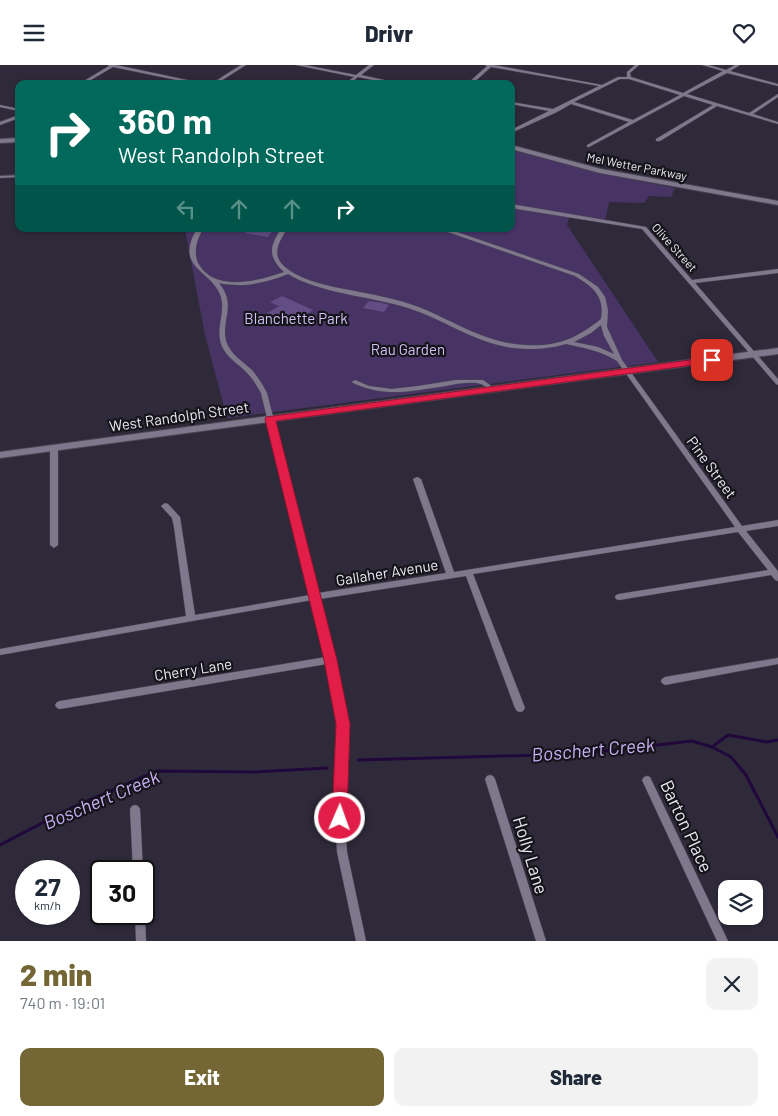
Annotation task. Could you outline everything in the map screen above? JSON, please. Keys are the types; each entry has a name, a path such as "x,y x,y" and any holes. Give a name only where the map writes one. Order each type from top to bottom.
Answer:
{"main road":[{"path":"0,140 15,139"},
{"name":"Mel Wetter Parkway","path":"515,149 606,174 743,199 778,203"}],"street":[{"path":"88,80 112,65 185,80"},
{"path":"220,80 244,65"},
{"path":"298,65 378,80"},
{"path":"352,80 372,65"},
{"path":"473,80 490,65 603,85"},
{"path":"629,78 628,73 637,65"},
{"path":"704,65 778,85"},
{"path":"589,146 738,65"},
{"path":"515,130 619,78 629,78 778,123"},
{"path":"750,115 778,95"},
{"path":"572,103 633,122"},
{"path":"515,104 555,111"},
{"path":"658,140 716,105"},
{"path":"0,106 15,109"},
{"path":"0,125 15,118"},
{"path":"0,177 15,176"},
{"name":"Olive Street","path":"515,207 644,228 778,383"},
{"path":"198,232 193,245 194,259 199,268 215,281 224,297 223,344 229,354 250,372 264,393 330,660 343,724 340,818 342,852 361,941"},
{"path":"281,232 273,247 274,257 281,267 288,272 315,284 414,308 471,334 492,341 532,347 568,343 584,344 610,354 619,360"},
{"name":"Pine Street","path":"453,232 578,275 590,283 601,295 605,307 604,328 625,371 740,529 776,575"},
{"path":"692,282 778,271"},
{"path":"215,281 241,285 264,281 288,272"},
{"path":"568,343 594,329 603,320"},
{"name":"West Randolph Street","path":"0,455 778,351"},
{"path":"355,382 364,387 395,391 459,381 483,382 491,388"},
{"path":"54,448 54,545"},
{"path":"417,479 451,577"},
{"path":"165,506 176,517 191,619"},
{"name":"Gallaher Avenue","path":"0,652 314,597 451,577 778,523"},
{"path":"469,574 520,708"},
{"path":"619,597 776,575"},
{"name":"Cherry Lane","path":"60,705 330,660"},
{"path":"665,681 778,661"},
{"name":"Holly Lane","path":"490,779 541,941"},
{"name":"Barton Place","path":"647,780 723,941"},
{"path":"135,809 137,860"},
{"path":"140,925 141,941"}],"green space":[{"name":"Blanchette Park","path":"515,151 598,173 675,188 671,197 649,196 644,203 609,202 605,221 561,216 569,217 567,225 658,362 227,418 205,335 186,232 515,232"}],"building":[{"path":"245,232 272,232 268,237"},
{"path":"282,296 313,310 302,317 295,314 281,323 264,315 279,306 270,302"},
{"path":"369,301 389,305 384,312 363,308"}],"waterway":[{"path":"712,747 728,735 767,742 778,740"},
{"name":"Boschert Creek","path":"358,760 577,754 692,741 712,747"},
{"name":"Boschert Creek","path":"712,747 731,757 746,775 778,837"},
{"name":"Boschert Creek","path":"0,845 71,808 157,771 252,772 327,768"}],"route":[{"path":"340,818 343,724 330,660 270,419 712,360"}],"park label":[{"name":"Rau Garden","path":"408,349"}]}
